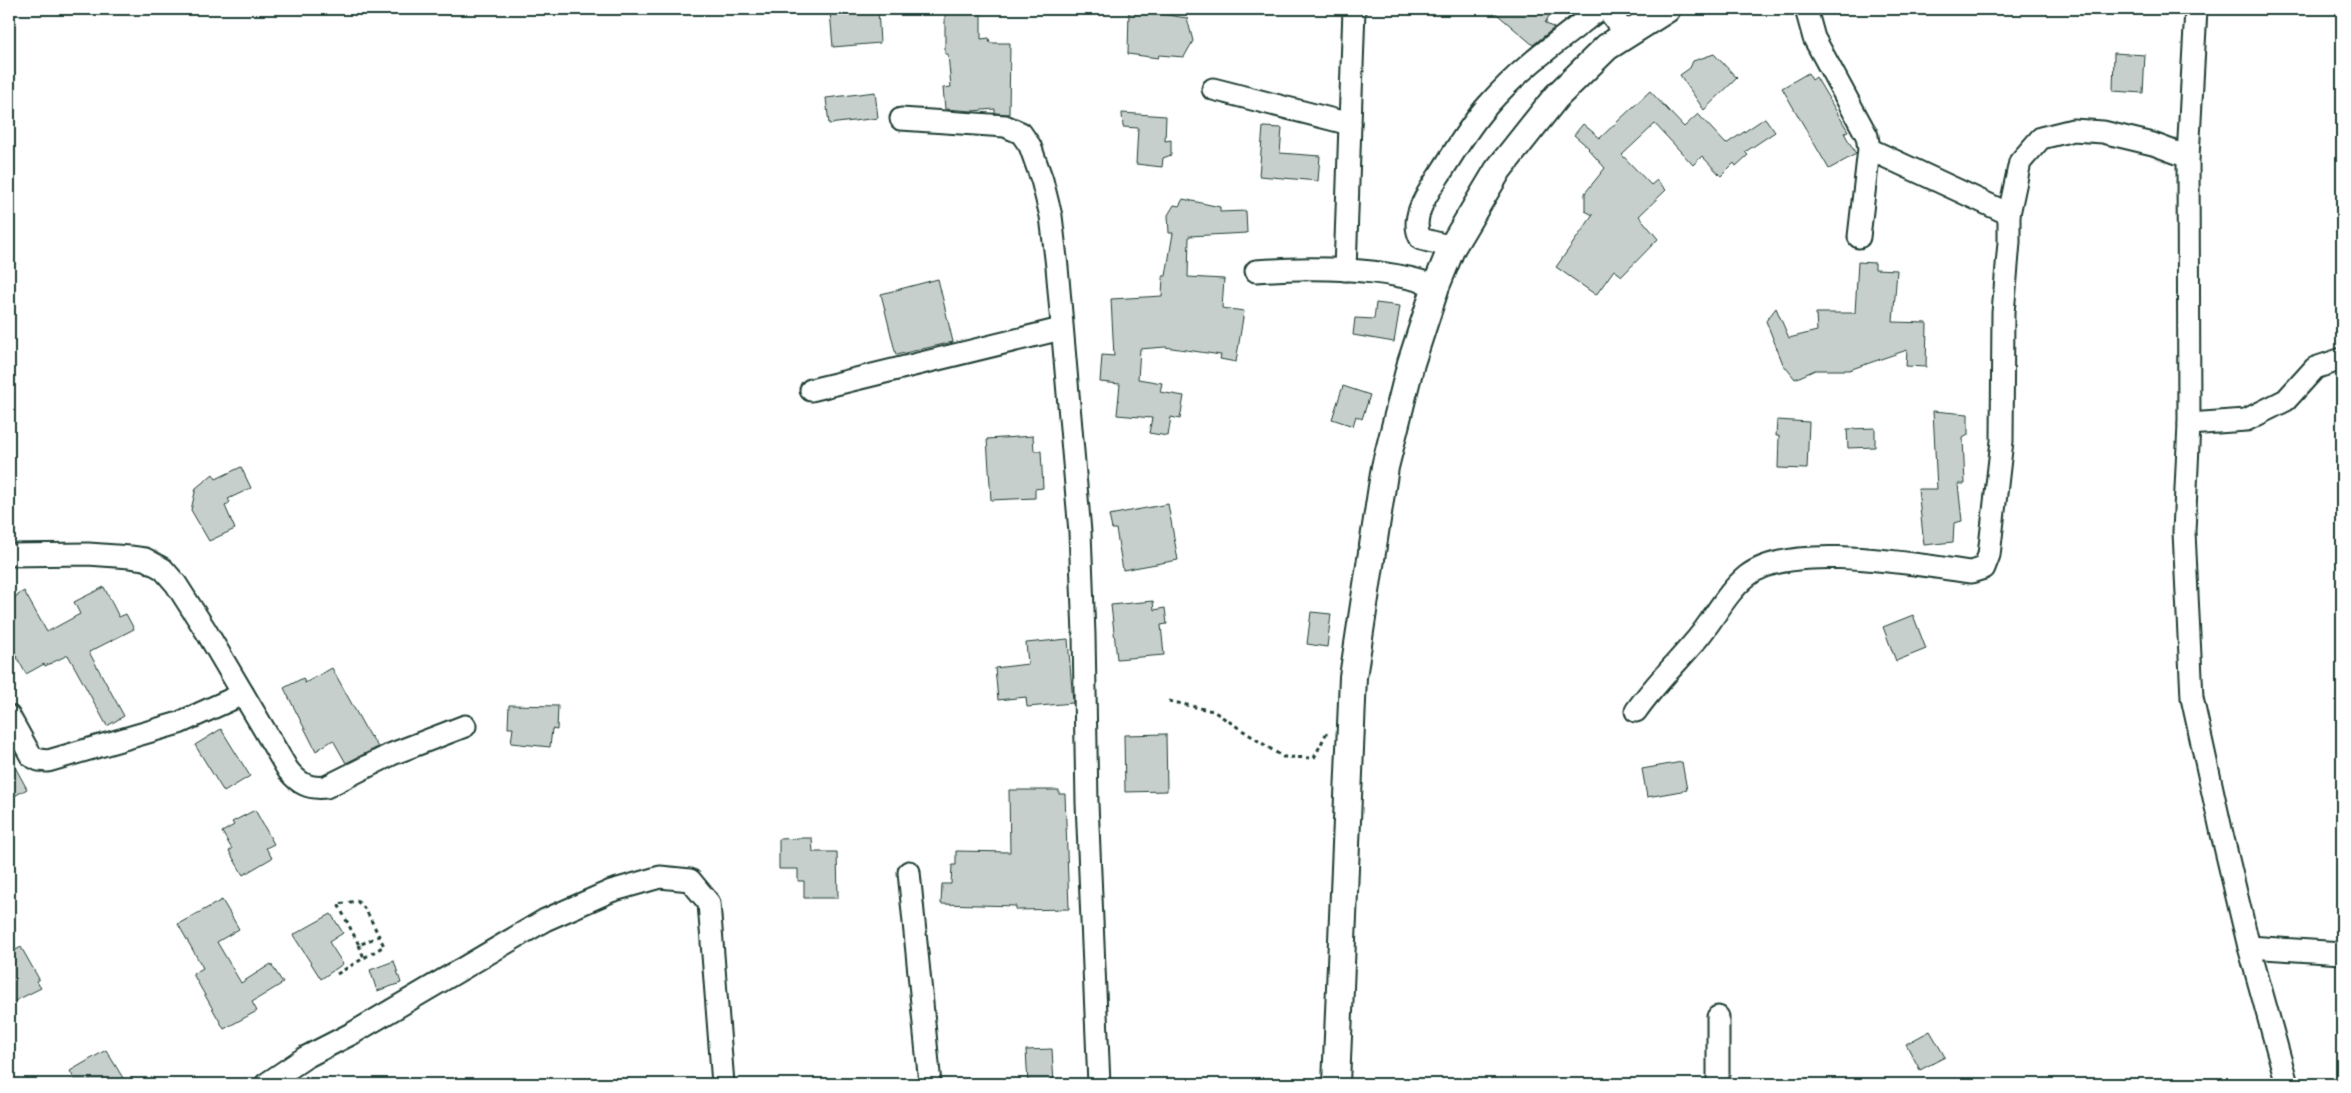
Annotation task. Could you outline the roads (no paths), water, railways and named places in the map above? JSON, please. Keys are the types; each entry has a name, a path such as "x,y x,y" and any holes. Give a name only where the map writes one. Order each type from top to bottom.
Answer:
{"street":[{"path":"1345,270 1354,9"},
{"path":"1452,247 1421,239 1416,231 1417,218 1428,192 1466,134 1488,106 1517,76 1600,9"},
{"path":"1608,9 1626,34"},
{"path":"1336,1084 1353,677 1385,467 1411,363 1436,286 1452,247 1498,170 1556,98 1607,47 1667,9"},
{"path":"1806,9 1814,38 1867,136 1869,149 1859,237"},
{"path":"2196,9 2188,157 2189,424 2184,532 2192,698 2249,948 2287,1084"},
{"path":"1213,89 1350,124"},
{"path":"901,119 1005,126 1021,133 1030,146 1051,216 1080,532 1087,803 1099,1084"},
{"path":"1636,711 1650,692 1697,639 1728,596 1747,576 1770,564 1849,556 1971,572 1984,568 1989,555 2002,441 2003,313 2010,214 2020,162 2040,138 2073,130 2103,132 2153,144 2188,157"},
{"path":"1869,149 2010,214"},
{"path":"1256,271 1298,268 1345,270 1419,279 1436,286"},
{"path":"810,390 1061,329"},
{"path":"2189,424 2246,420 2286,400 2314,368 2342,359"},
{"path":"9,555 88,554 130,557 145,560 163,568 176,584 206,631 288,770 296,781 310,787 326,787 392,754 465,726"},
{"path":"9,716 31,756 39,760 48,761 180,723 243,694"},
{"path":"909,872 930,1084"},
{"path":"266,1084 306,1058 353,1033 545,920 611,891 660,877 690,880 709,903 723,1084"},
{"path":"2249,948 2342,953"},
{"path":"1718,1017 1718,1084"}]}
